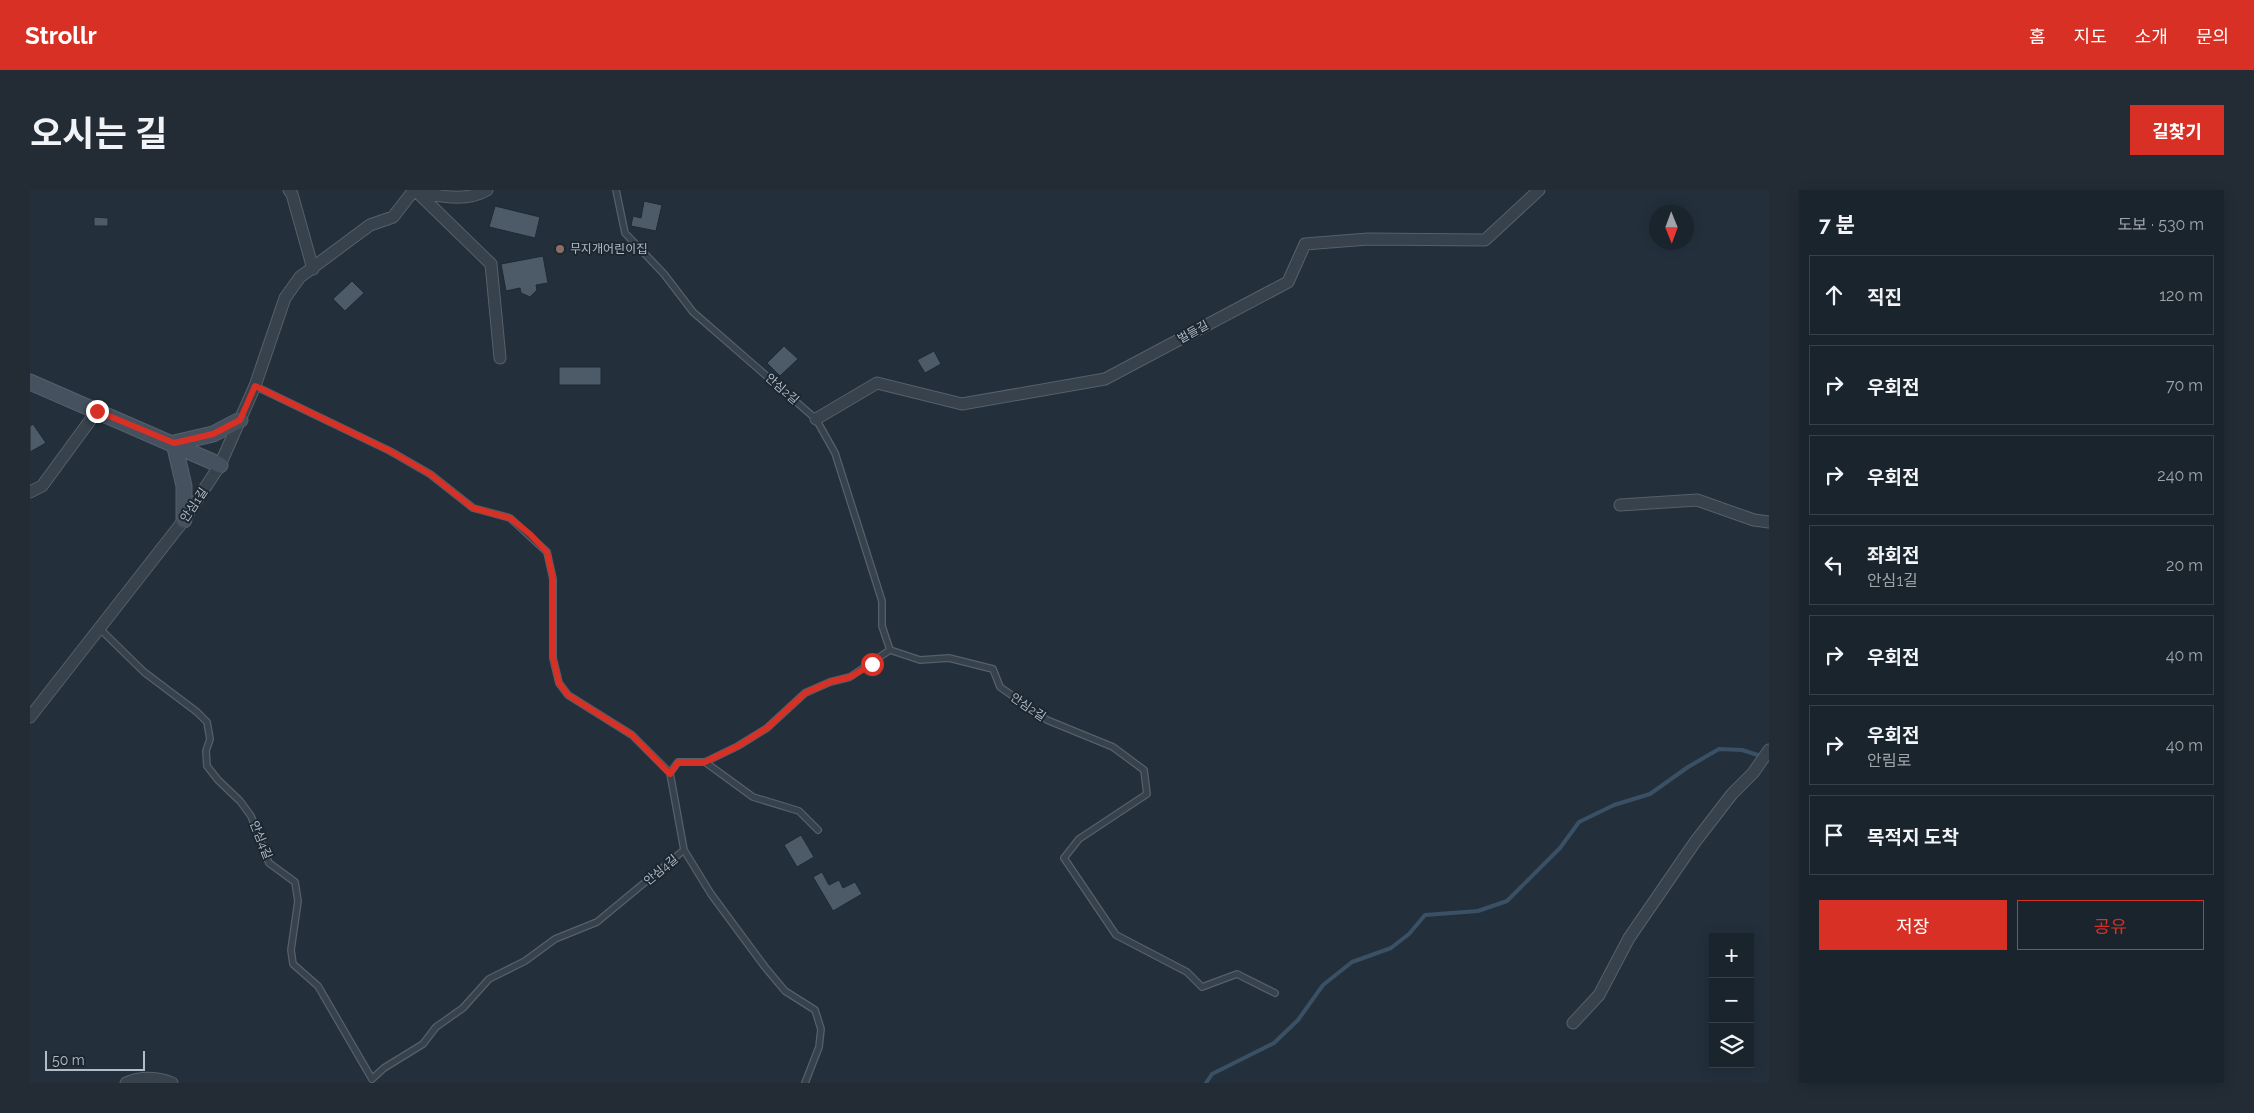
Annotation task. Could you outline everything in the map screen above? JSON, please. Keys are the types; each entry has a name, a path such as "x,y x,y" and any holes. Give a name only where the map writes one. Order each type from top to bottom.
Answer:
{"street":[{"path":"289,190 292,194 313,269"},
{"path":"416,190 441,198 455,198 487,190"},
{"path":"416,190 491,264 500,358"},
{"name":"안심1길","path":"30,717 184,520 220,465 255,386 285,298 300,277 370,225 393,217 416,190"},
{"name":"벌들길","path":"816,419 877,383 962,404 1106,379 1288,282 1305,244 1368,239 1485,240 1538,190"},
{"path":"30,382 174,443 220,465"},
{"path":"30,492 42,486 97,411"},
{"path":"174,443 213,434 240,420"},
{"path":"174,443 184,486 184,520"},
{"path":"1620,505 1697,500 1754,520 1769,522"},
{"path":"1573,1023 1599,995 1629,938 1695,842 1732,794 1759,765 1769,750"},
{"path":"126,1083 138,1078 160,1078 172,1083"}],"lane":[{"name":"안심2길","path":"616,190 624,233 664,274 693,312 816,419 838,462 882,601 882,626 890,650 920,660 949,658 994,669 1000,687 1047,720 1113,747 1144,770 1147,794 1078,839 1064,858 1116,935 1187,972 1202,987 1237,974 1275,993"},
{"path":"255,386 390,451 430,474 473,508 510,518 530,534 547,552 553,579 553,658 559,683 568,695 632,735 670,774 684,850 711,894 785,991 815,1010 821,1029 819,1047 805,1083"},
{"name":"안심4길","path":"99,628 144,672 197,712 207,722 210,739 206,752 207,766 218,780 240,801 251,816 269,863 295,882 298,901 291,950 293,964 318,986 370,1082 384,1068 423,1044 436,1027 463,1008 489,979 525,961 555,939 597,922 684,850"},
{"path":"670,774 678,762 705,762 738,746 767,728 805,693 830,682 850,677 890,650"},
{"path":"705,762 752,798 800,811 818,830"}],"building":[{"path":"644,201 662,205 656,231 631,226 633,216 641,218"},
{"path":"495,206 540,217 535,238 489,227"},
{"path":"94,217 108,218 108,226 94,226"},
{"path":"543,256 548,283 536,285 537,290 530,297 521,293 520,288 506,291 501,264"},
{"path":"352,281 364,293 345,311 333,299"},
{"path":"784,346 798,359 780,376 767,363"},
{"path":"934,351 941,364 925,373 917,360"},
{"path":"559,367 601,367 601,385 559,385"},
{"path":"33,424 46,443 30,452 30,426"},
{"path":"801,835 814,857 797,867 784,845"},
{"path":"822,872 829,885 839,880 843,888 855,882 862,894 833,911 813,877"}],"waterway":[{"path":"1206,1083 1212,1074 1274,1043 1298,1020 1323,985 1352,962 1391,948 1409,934 1425,915 1478,911 1507,901 1560,848 1579,822 1614,805 1650,794 1688,767 1719,749 1742,750 1761,756"}],"place":[{"name":"무지개어린이집","path":"560,249"}],"route":[{"path":"97,411 174,443 213,434 240,420 255,386 390,451 430,474 473,508 510,518 530,534 547,552 553,579 553,658 559,683 568,695 632,735 670,774 678,762 705,762 724,751 738,746 767,728 805,693 830,682 850,677 872,664"}]}
